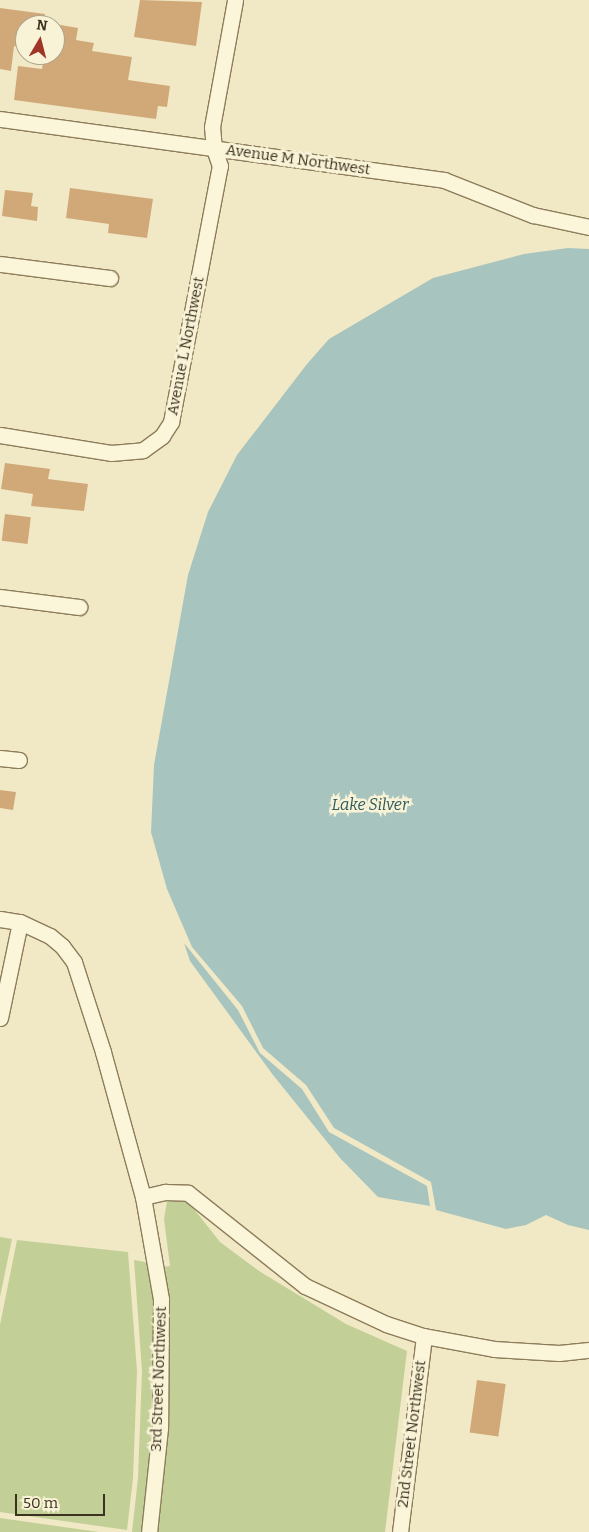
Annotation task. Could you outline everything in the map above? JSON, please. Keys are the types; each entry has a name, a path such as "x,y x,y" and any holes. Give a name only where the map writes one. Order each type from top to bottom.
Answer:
{"street":[{"name":"Avenue L Northwest","path":"0,435 112,453 143,450 162,436 172,422 220,166 214,149 212,127 235,0"},
{"name":"Avenue M Northwest","path":"0,119 444,180 533,215 589,227"},
{"path":"0,264 110,278"},
{"path":"0,597 79,607"},
{"path":"0,758 18,760"},
{"name":"3rd Street Northwest","path":"0,919 20,922 50,936 62,946 74,962 103,1052 143,1197 161,1308 160,1428 149,1532"},
{"path":"0,1018 20,922"},
{"path":"143,1197 165,1192 188,1193 305,1286 367,1316 424,1336 522,1351 589,1350"},
{"name":"2nd Street Northwest","path":"400,1532 424,1336"}],"green space":[{"path":"178,1198 190,1204 220,1242 259,1271 346,1324 407,1351 385,1532 155,1532 168,1373 167,1299 163,1267 170,1266 164,1219 167,1201"},
{"path":"0,1237 12,1239 0,1297"},
{"path":"17,1240 128,1252 137,1371 133,1478 127,1530 0,1512 0,1325"},
{"path":"134,1260 145,1262 150,1270 155,1300 153,1428 143,1532 132,1532 138,1478 142,1371"},
{"path":"0,1518 99,1532 0,1532"}],"water":[{"name":"Lake Silver","path":"568,248 589,249 589,1230 568,1225 546,1215 526,1225 506,1229 436,1210 431,1182 334,1128 306,1085 263,1048 242,1006 192,947 167,889 151,832 154,765 188,575 208,512 237,455 307,364 329,339 433,278 524,254"},
{"path":"184,943 238,1010 260,1053 302,1089 329,1132 427,1186 430,1206 378,1197 340,1158 273,1075 190,961"}],"building":[{"path":"140,0 202,2 196,46 134,37"},
{"path":"0,8 45,14 15,15 15,46 11,71 0,69"},
{"path":"65,26 78,28 76,40 94,43 92,51 132,57 128,80 170,86 167,107 158,106 156,119 14,100 18,66 42,69 43,65 65,65"},
{"path":"70,188 153,199 147,238 108,233 109,224 66,218"},
{"path":"5,190 33,193 31,206 38,207 37,221 2,216"},
{"path":"5,463 50,469 48,479 88,484 84,511 31,506 33,494 1,489"},
{"path":"5,514 31,517 28,544 2,541"},
{"path":"0,790 16,792 13,810 0,808"},
{"path":"477,1380 506,1384 498,1437 470,1432"}]}
